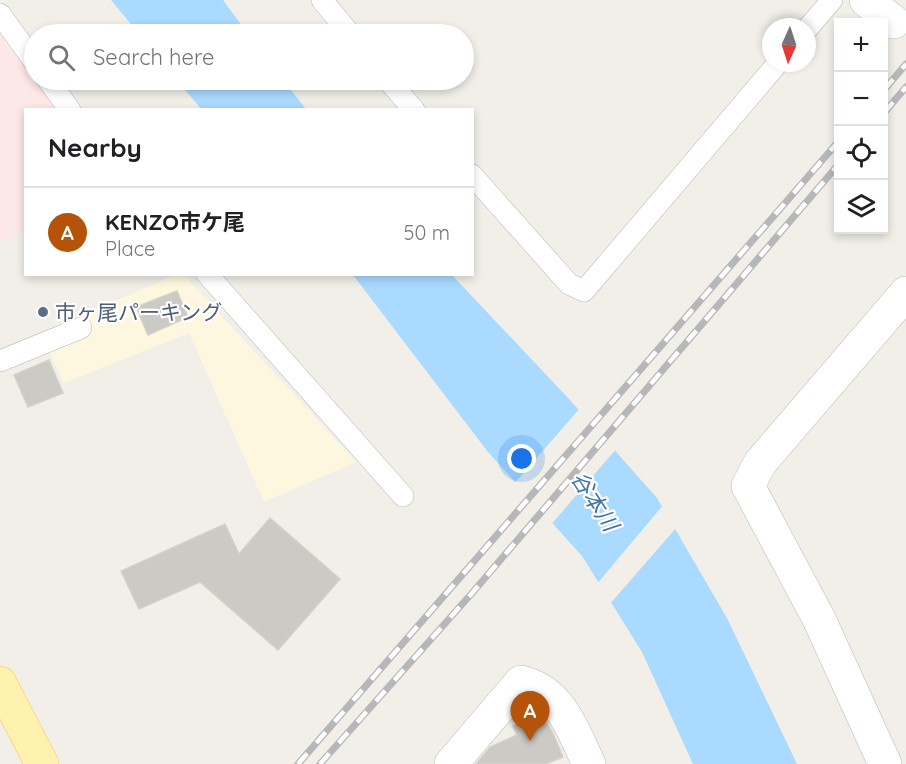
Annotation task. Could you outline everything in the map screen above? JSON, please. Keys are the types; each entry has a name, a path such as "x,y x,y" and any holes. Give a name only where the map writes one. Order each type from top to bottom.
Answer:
{"main road":[{"path":"0,683 42,764"}],"street":[{"path":"866,0 894,22"},
{"path":"885,764 819,619 748,486 760,463 906,293"},
{"path":"451,764 521,682 537,686 558,704 589,764"}],"lane":[{"path":"322,0 342,24"},
{"path":"816,19 832,0"},
{"path":"0,14 24,47"},
{"path":"474,177 569,284 584,291 770,72"},
{"path":"55,90 69,108"},
{"path":"397,90 412,108"},
{"path":"209,276 403,496"},
{"path":"0,361 81,328"}],"shaded area":[{"path":"0,32 24,64 24,90 43,90 56,108 24,108 24,231 0,241"},
{"path":"173,276 185,276 356,462 264,502 189,333 64,383 48,349 20,342"}],"water":[{"path":"111,0 223,0 241,24 131,24"},
{"path":"185,90 291,90 305,108 200,108"},
{"name":"谷本川","path":"354,276 453,276 570,400 657,498 727,618 797,764 693,764 642,652 582,556 488,452"}],"pier":[{"path":"581,407 617,448 550,526 513,485"},
{"path":"664,504 677,527 609,605 596,585"}],"building":[{"path":"177,291 188,317 148,335 136,307"},
{"path":"49,360 63,393 28,407 14,375"},
{"path":"270,518 340,579 278,650 200,582 139,609 121,571 225,524 239,554"},
{"path":"541,715 552,731 563,757 546,764 476,764 490,747 517,735 513,726"}],"railway":[{"path":"888,85 906,64"},
{"path":"888,108 906,87"},
{"path":"298,764 834,147"},
{"path":"320,764 473,592 834,170"}],"place":[{"name":"市ヶ尾パーキング","path":"43,312"},
{"name":"KENZO市ケ尾","path":"530,741"}]}
